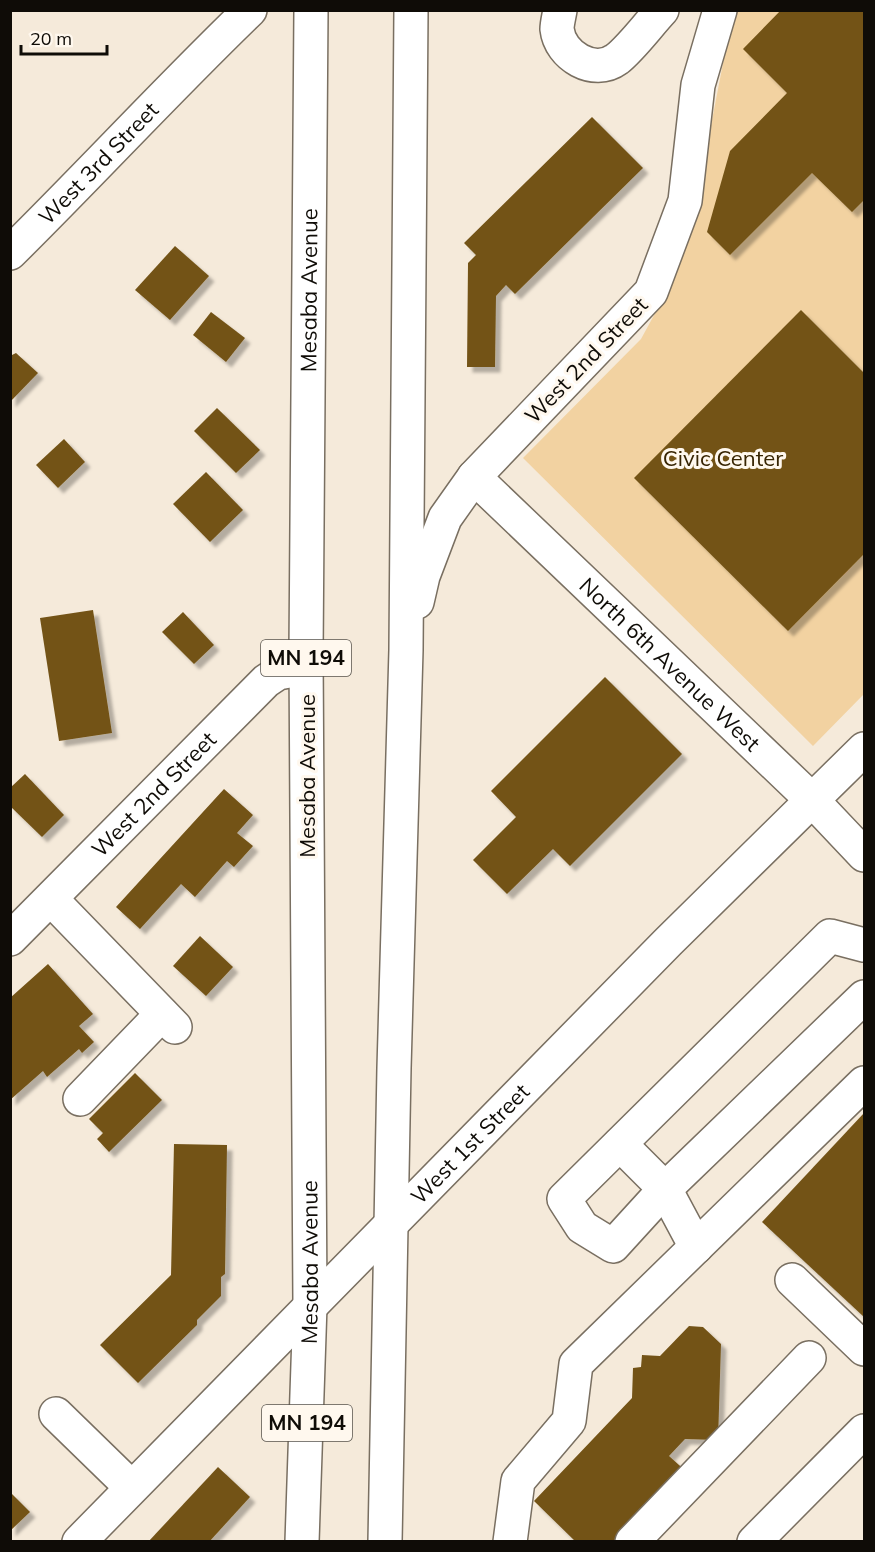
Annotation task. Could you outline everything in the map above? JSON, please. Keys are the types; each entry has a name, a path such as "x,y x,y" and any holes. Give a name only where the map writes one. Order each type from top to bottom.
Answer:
{"main road":[{"name":"West 3rd Street","path":"10,253 105,158 186,72 250,10"},
{"name":"Mesaba Avenue","path":"302,1542 310,1305 306,668 311,10"},
{"path":"386,1542 394,1068 406,650 411,10"},
{"path":"560,10 557,30 565,48 576,60 596,66 616,60 662,10"},
{"name":"West 2nd Street","path":"406,650 423,576 445,518 474,477 651,292 685,201 698,85 720,10"},
{"name":"North 6th Avenue West","path":"474,477 812,801 864,855"},
{"name":"West 2nd Street","path":"10,939 266,681 278,673 306,668"},
{"name":"West 1st Street","path":"79,1542 668,942 864,749"},
{"path":"51,899 168,1021 80,1100"},
{"path":"864,945 830,936 564,1199 582,1227 613,1246 665,1190 864,997"},
{"path":"510,1542 518,1481 570,1421 576,1364 864,1083"},
{"path":"620,1144 665,1190 696,1247"},
{"path":"792,1280 864,1349"},
{"path":"632,1542 809,1358"},
{"path":"56,1414 131,1487"},
{"path":"754,1542 864,1431"}],"green space":[{"name":"Civic Center","path":"736,11 864,11 864,694 813,746 523,458 641,339 676,275 695,208 731,22"}],"building":[{"path":"781,10 864,10 864,200 852,212 812,173 730,255 707,232 730,151 787,93 743,49"},
{"path":"592,117 643,168 515,294 506,285 496,296 495,367 467,367 468,263 476,255 464,243"},
{"path":"175,246 209,276 170,320 135,290"},
{"path":"801,310 864,373 864,554 788,631 634,478"},
{"path":"211,312 245,338 226,362 193,335"},
{"path":"16,353 38,373 10,402 10,356"},
{"path":"217,408 260,450 236,473 194,431"},
{"path":"64,439 85,462 58,488 36,465"},
{"path":"206,472 243,510 210,542 173,504"},
{"path":"93,610 112,733 59,741 40,618"},
{"path":"183,612 214,645 194,664 162,632"},
{"path":"605,677 682,754 570,866 553,849 507,894 473,860 516,817 491,791"},
{"path":"25,774 64,815 42,837 10,806 10,788"},
{"path":"224,789 253,815 237,833 253,846 234,867 227,861 195,897 181,884 140,929 116,907"},
{"path":"200,936 233,967 206,996 173,966"},
{"path":"48,964 93,1014 79,1026 94,1042 82,1053 79,1049 47,1077 43,1071 10,1100 10,998"},
{"path":"135,1073 162,1100 109,1152 97,1139 103,1133 89,1119"},
{"path":"864,1113 864,1317 762,1222"},
{"path":"174,1144 227,1145 225,1274 221,1277 221,1296 197,1320 197,1325 138,1383 100,1345 171,1275"},
{"path":"689,1326 703,1327 721,1344 718,1440 685,1439 669,1456 689,1474 625,1542 576,1542 534,1501 632,1398 633,1368 641,1367 642,1355 660,1356"},
{"path":"218,1467 250,1497 209,1542 148,1542"},
{"path":"10,1492 30,1512 10,1531"}]}
